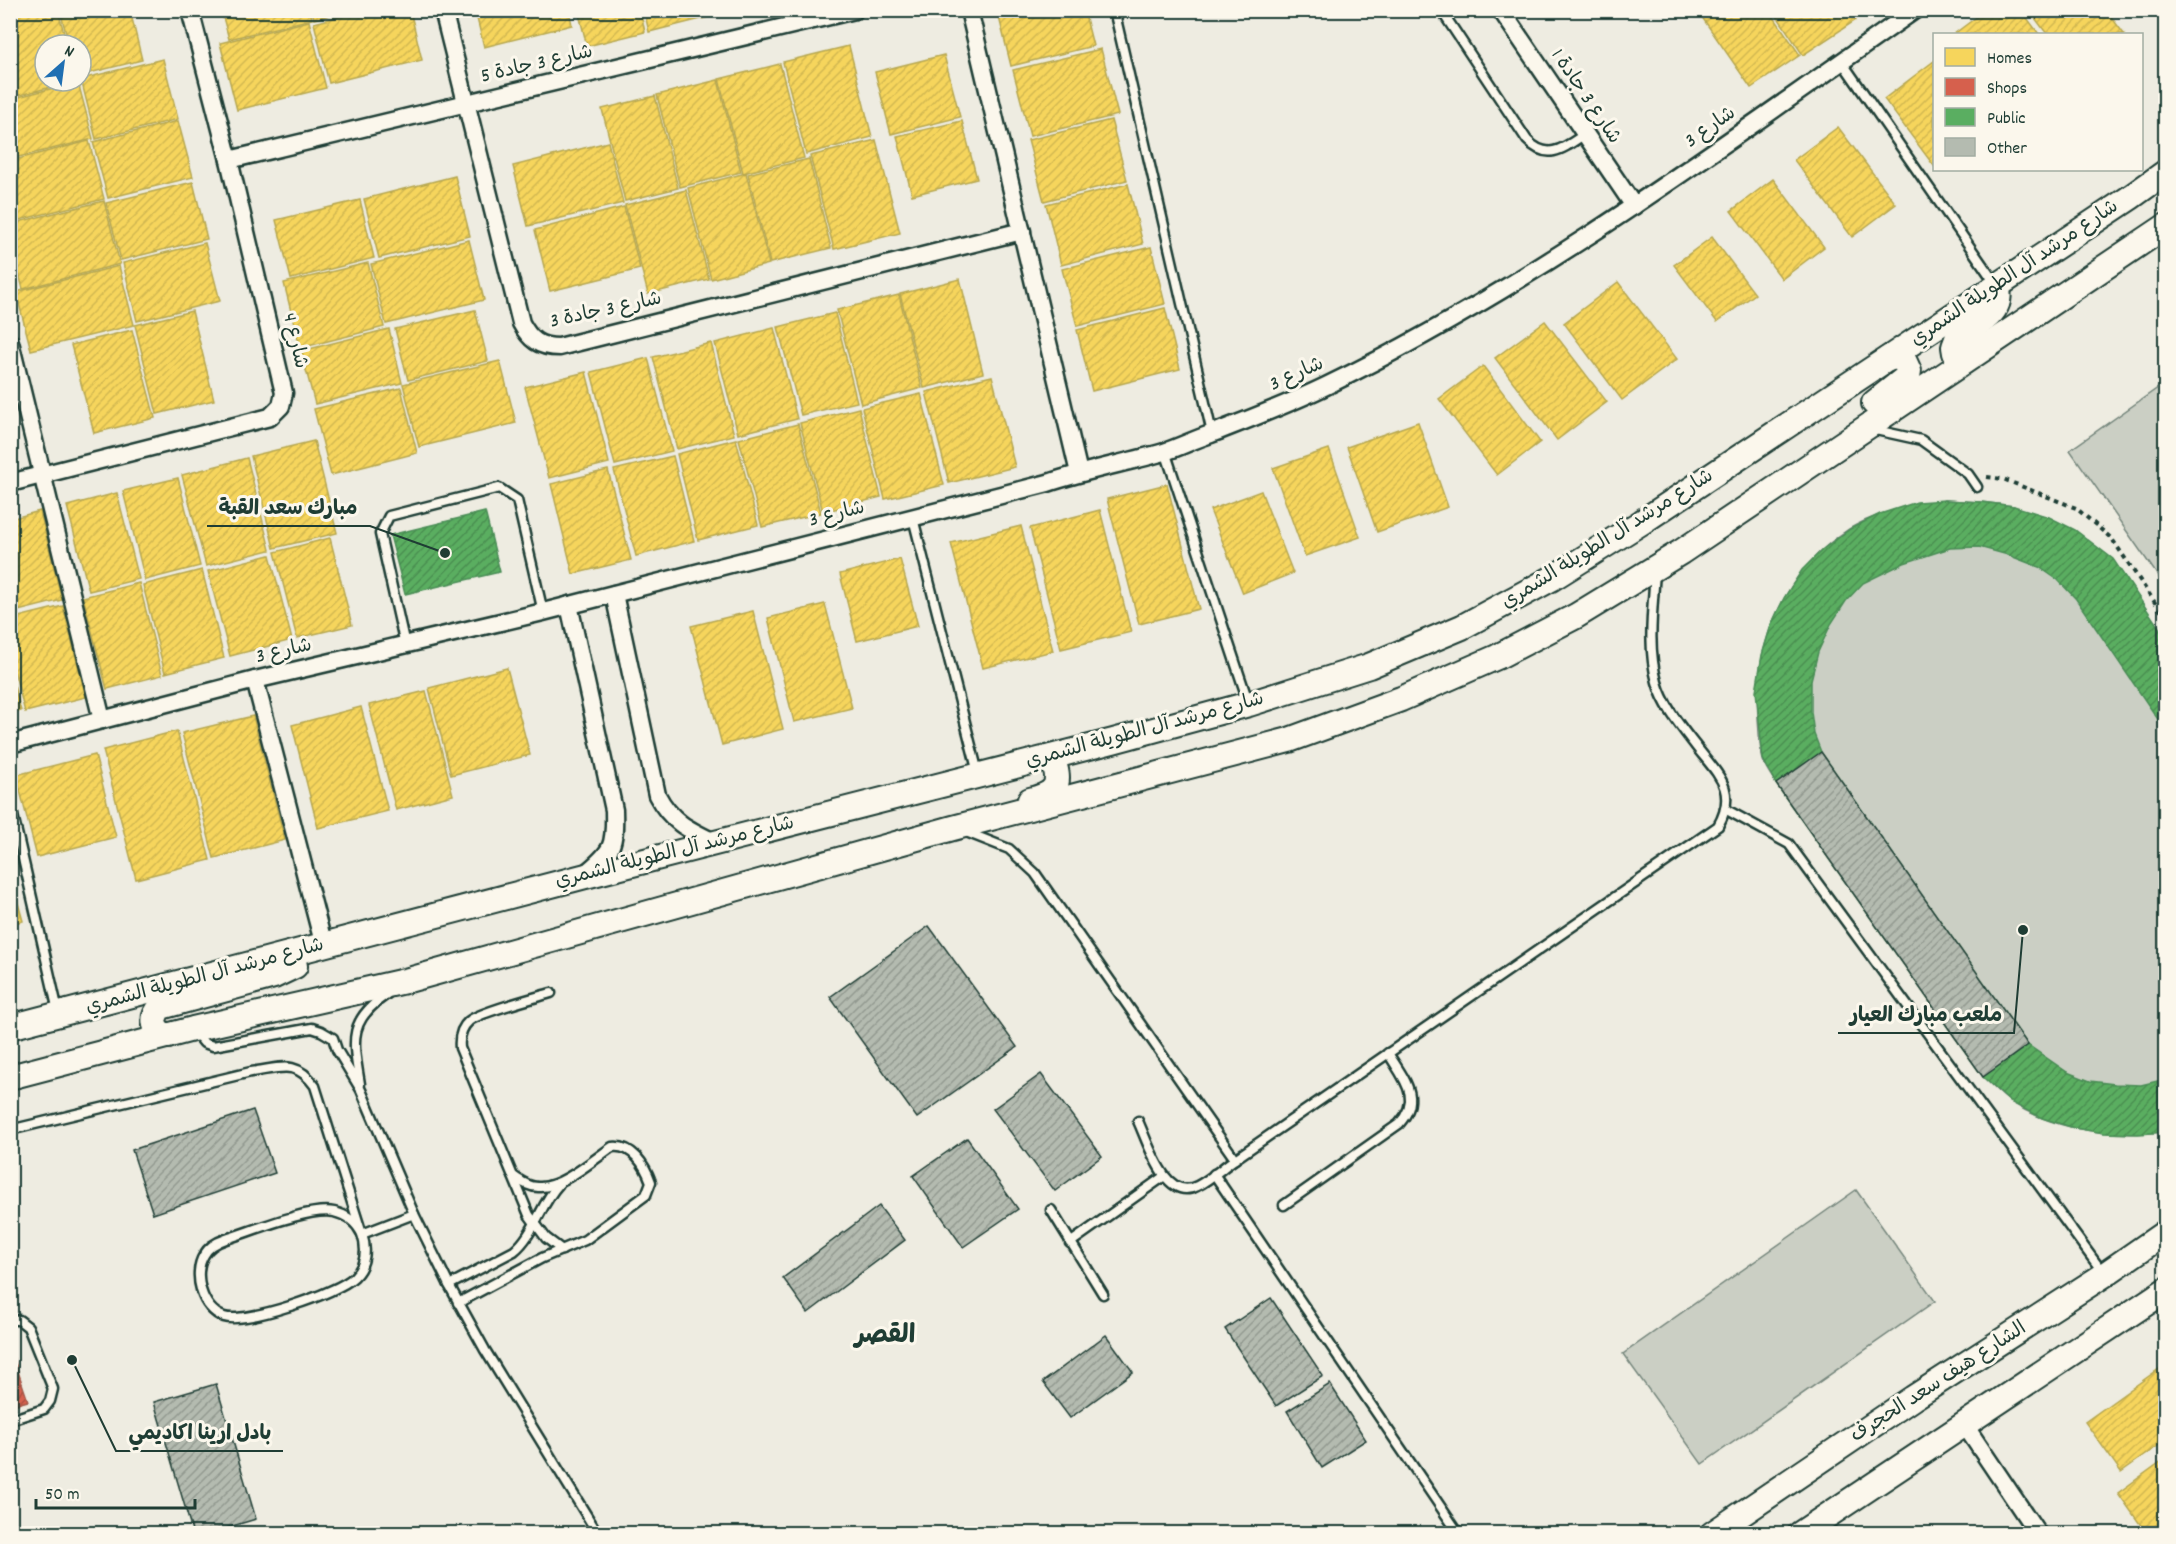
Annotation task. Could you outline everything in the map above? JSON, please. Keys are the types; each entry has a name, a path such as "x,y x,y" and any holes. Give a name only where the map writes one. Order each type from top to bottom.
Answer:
{"main road":[{"name":"شارع مرشد آل الطويلة الشمري","path":"10,1027 1052,757 1249,704 1369,666 1462,627 1551,579 1652,516 2166,172"},
{"path":"10,1077 193,1029 405,981 952,828 1289,740 1401,699 1497,657 1576,616 1655,567 2166,226"},
{"path":"1963,362 1955,353 1955,343 1957,339 1996,309 2000,298 1997,286"},
{"path":"1858,432 1856,421 1860,415 1908,376 1909,371 1904,360 1888,358"},
{"path":"952,828 984,811 1048,796 1054,789 1058,774 1052,757"},
{"path":"168,1036 157,1030 154,1024 154,1017 161,1007 274,976 300,964 324,946"},
{"name":"الشارع هيف سعد الحجرف","path":"1712,1533 2166,1232"},
{"path":"1800,1533 2164,1293"}],"street":[{"name":"شارع 4","path":"10,483 270,417 281,406 284,393 229,160 190,10"},
{"name":"شارع 3 جادة 3","path":"443,10 521,323 526,333 536,343 547,347 558,346 1022,231"},
{"name":"شارع 3 جادة 5","path":"229,160 855,10"},
{"path":"969,10 1079,473"},
{"name":"شارع 3 جادة 1","path":"1501,10 1634,206"},
{"name":"شارع 3","path":"10,744 255,680 543,612 1164,452 1325,387 1401,347 1554,259 1916,10"},
{"path":"10,342 44,474 102,720"},
{"path":"614,594 657,795 664,808 684,828 716,843"},
{"path":"569,605 614,810 615,833 607,856 582,877"},
{"path":"255,680 324,946"},
{"path":"1964,1424 2038,1533"}],"lane":[{"path":"1114,10 1212,433"},
{"path":"1441,10 1527,140 1534,147 1544,152 1554,152 1585,134"},
{"path":"1842,62 1997,286"},
{"path":"1858,432 1921,440 1968,474 1977,487"},
{"path":"1164,452 1249,704"},
{"path":"405,645 380,534 389,516 499,488 517,500 543,612"},
{"path":"913,518 979,776"},
{"path":"1138,1121 1163,1177 1183,1189 1195,1187 1718,826 1725,809 1725,788 1721,776 1694,745 1662,697 1657,682 1652,652 1655,567"},
{"path":"10,802 58,1014"},
{"path":"1725,809 1790,844 2104,1275"},
{"path":"952,828 1009,849 1035,873 1148,1031 1235,1159"},
{"path":"361,1090 353,1044 360,1020 369,1006 405,981"},
{"path":"551,993 477,1017 465,1026 460,1048 534,1223 546,1239 562,1250"},
{"path":"193,1029 198,1037 213,1046 312,1028 321,1030 333,1038 337,1050 361,1090 414,1214 458,1303 598,1533"},
{"path":"1284,1205 1405,1118 1411,1102 1411,1094 1388,1053"},
{"path":"10,1130 252,1072 280,1068 299,1069 315,1086 362,1234 365,1245 362,1266 354,1277 327,1293 254,1318 224,1317 210,1308 204,1299 199,1266 204,1255 214,1244 226,1239 300,1215 319,1212 333,1212 348,1217 358,1226 362,1234"},
{"path":"458,1303 542,1258 585,1240 639,1201 650,1190 651,1182 631,1150 619,1146 612,1147 561,1181 541,1187 531,1186 513,1176"},
{"path":"1214,1174 1457,1533"},
{"path":"1070,1243 1163,1177"},
{"path":"449,1285 514,1251 526,1239 545,1201 561,1181"},
{"path":"1051,1210 1104,1294"},
{"path":"362,1234 414,1214"},
{"path":"10,1320 19,1320 28,1327 53,1389 50,1401 44,1409 10,1420"}],"path":[{"path":"1968,474 2003,479 2076,508 2112,539 2166,620"}],"shaded area":[{"path":"2165,383 2165,586 2070,450"},
{"path":"1945,500 2014,506 2165,638 2165,1132 2106,1133 2066,1126 2029,1112 2000,1094 1983,1077 1776,784 1764,763 1758,718 1761,663 1768,636 1791,587 1807,566 1827,546 1849,529 1884,514"},
{"path":"1856,1190 1935,1301 1702,1464 1623,1354"}],"building: Homes":[{"path":"10,10 58,10 64,33 33,33 33,92 12,97"},
{"path":"60,10 130,10 142,60 93,72 93,33 66,33"},
{"path":"221,10 310,10 312,19 229,39"},
{"path":"312,10 349,10 314,19"},
{"path":"365,10 410,10 422,60 329,83 314,23"},
{"path":"475,10 569,10 572,25 484,47"},
{"path":"578,10 640,10 645,32 587,46"},
{"path":"644,10 707,10 709,17 649,32"},
{"path":"1026,10 1084,10 1093,46 1011,66 999,17"},
{"path":"1697,10 1769,10 1800,55 1751,88"},
{"path":"1773,10 1850,10 1856,20 1803,55"},
{"path":"1986,10 2021,10 2038,33 1955,33"},
{"path":"2029,10 2106,10 2123,33 2046,33"},
{"path":"309,21 326,88 237,110 220,43"},
{"path":"849,46 872,137 806,154 783,62"},
{"path":"1101,49 1118,115 1030,136 1013,70"},
{"path":"944,55 960,117 891,134 875,72"},
{"path":"163,59 178,119 96,139 84,93 93,93 93,76"},
{"path":"1933,62 1933,165 1884,99"},
{"path":"780,64 804,158 743,173 719,79"},
{"path":"718,80 741,172 680,187 657,95"},
{"path":"34,93 81,93 93,139 10,159 10,99"},
{"path":"655,96 678,188 625,201 602,109"},
{"path":"1111,120 1127,180 1044,201 1028,140"},
{"path":"178,121 193,177 108,198 93,142"},
{"path":"962,121 977,179 912,195 897,136"},
{"path":"1838,127 1896,204 1852,237 1794,160"},
{"path":"876,140 900,233 834,249 810,156"},
{"path":"89,141 104,199 11,222 10,161"},
{"path":"608,142 623,203 528,226 513,166"},
{"path":"809,159 831,248 770,263 748,174"},
{"path":"746,173 769,264 711,279 688,188"},
{"path":"455,176 470,236 379,258 364,199"},
{"path":"1773,179 1824,247 1782,279 1731,211"},
{"path":"193,182 207,239 121,260 106,203"},
{"path":"1128,184 1143,244 1061,265 1046,204"},
{"path":"686,190 709,279 648,294 625,205"},
{"path":"360,200 374,258 291,279 276,220"},
{"path":"104,201 120,264 23,289 10,240 10,224"},
{"path":"624,207 640,269 550,291 535,230"},
{"path":"1712,237 1755,294 1717,322 1674,265"},
{"path":"469,240 484,300 386,324 371,264"},
{"path":"205,243 220,301 137,321 123,263"},
{"path":"1151,247 1165,304 1077,326 1062,269"},
{"path":"368,263 384,327 300,348 284,283"},
{"path":"119,266 134,325 31,350 16,292"},
{"path":"960,279 983,373 924,388 900,294"},
{"path":"1618,282 1677,359 1622,400 1564,323"},
{"path":"899,295 922,388 861,404 837,310"},
{"path":"1165,308 1180,369 1092,391 1077,330"},
{"path":"475,310 488,361 408,380 395,329"},
{"path":"192,311 214,400 157,414 135,325"},
{"path":"835,313 857,402 801,415 778,327"},
{"path":"1545,321 1607,402 1557,440 1495,358"},
{"path":"774,328 797,419 738,434 715,343"},
{"path":"389,329 402,383 315,404 301,351"},
{"path":"132,330 155,418 94,433 71,345"},
{"path":"711,343 734,435 677,449 653,357"},
{"path":"648,358 672,451 615,465 591,372"},
{"path":"500,361 516,423 419,447 403,384"},
{"path":"1483,366 1540,442 1497,475 1439,399"},
{"path":"586,372 609,463 549,478 525,387"},
{"path":"992,376 1015,467 949,483 926,392"},
{"path":"401,388 417,453 331,475 314,409"},
{"path":"921,394 944,485 885,499 862,408"},
{"path":"859,408 881,497 823,512 800,423"},
{"path":"1418,422 1448,507 1377,532 1347,447"},
{"path":"798,424 821,513 762,527 739,439"},
{"path":"736,439 758,525 698,540 677,454"},
{"path":"314,441 337,533 274,548 251,456"},
{"path":"1329,449 1360,537 1305,556 1273,468"},
{"path":"673,456 694,541 636,556 614,470"},
{"path":"247,458 270,550 206,566 182,475"},
{"path":"608,470 631,560 573,574 551,484"},
{"path":"178,478 200,566 145,580 123,491"},
{"path":"1167,484 1199,609 1139,624 1107,499"},
{"path":"1261,491 1293,573 1243,593 1210,510"},
{"path":"117,493 139,579 89,591 67,506"},
{"path":"1100,510 1131,632 1061,649 1030,528"},
{"path":"40,511 62,600 10,613 10,519"},
{"path":"1021,526 1053,651 983,668 951,543"},
{"path":"330,538 352,625 297,638 275,552"},
{"path":"270,555 292,640 230,656 208,571"},
{"path":"900,559 918,626 857,641 840,574"},
{"path":"202,570 224,658 165,673 143,585"},
{"path":"139,583 162,675 107,689 83,597"},
{"path":"825,604 852,708 794,722 768,618"},
{"path":"63,606 86,697 25,712 10,655 10,619"},
{"path":"753,611 783,729 722,745 691,626"},
{"path":"507,668 530,755 451,775 429,688"},
{"path":"10,671 21,711 10,713"},
{"path":"426,691 453,795 396,810 369,705"},
{"path":"361,707 388,811 318,828 292,725"},
{"path":"253,716 285,840 214,858 182,733"},
{"path":"177,731 210,860 136,879 103,750"},
{"path":"95,755 116,837 37,857 16,775"},
{"path":"10,874 23,921 10,924"},
{"path":"2166,1364 2166,1440 2121,1472 2085,1422"},
{"path":"2166,1458 2166,1534 2147,1534 2118,1493"}],"building: Shops":[{"path":"10,1348 28,1401 10,1406"}],"building: Public":[{"path":"1945,500 2014,506 2049,517 2075,530 2113,559 2166,638 2166,731 2076,599 2058,580 2039,567 1979,547 1950,548 1904,563 1863,583 1846,601 1831,624 1818,652 1811,680 1814,734 1821,752 2028,1045 2067,1072 2090,1081 2141,1085 2166,1079 2166,1132 2104,1133 2074,1128 2042,1118 2010,1102 1983,1077 1776,784 1763,759 1756,691 1762,655 1771,625 1784,598 1802,570 1823,549 1850,529 1880,514 1917,502"},
{"path":"485,512 500,572 405,594 390,535"}],"building: Other":[{"path":"1821,752 2028,1045 1983,1077 1776,784"},
{"path":"929,926 1017,1047 917,1118 830,997"},
{"path":"1041,1074 1102,1156 1055,1191 993,1109"},
{"path":"253,1110 275,1173 153,1214 132,1150"},
{"path":"967,1138 1018,1209 963,1247 913,1176"},
{"path":"879,1206 905,1240 808,1313 783,1278"},
{"path":"1271,1298 1323,1376 1276,1406 1225,1329"},
{"path":"1106,1335 1133,1372 1070,1418 1043,1382"},
{"path":"216,1384 256,1519 206,1534 193,1534 154,1402"},
{"path":"1330,1384 1366,1440 1322,1468 1287,1411"}],"place":[{"name":"مبارك سعد القبة","path":"445,553"},
{"name":"ملعب مبارك العيار","path":"2023,930"},
{"name":"بادل ارينا اكاديمي","path":"72,1360"}],"district":[{"name":"القصر","path":"885,1336"}]}
